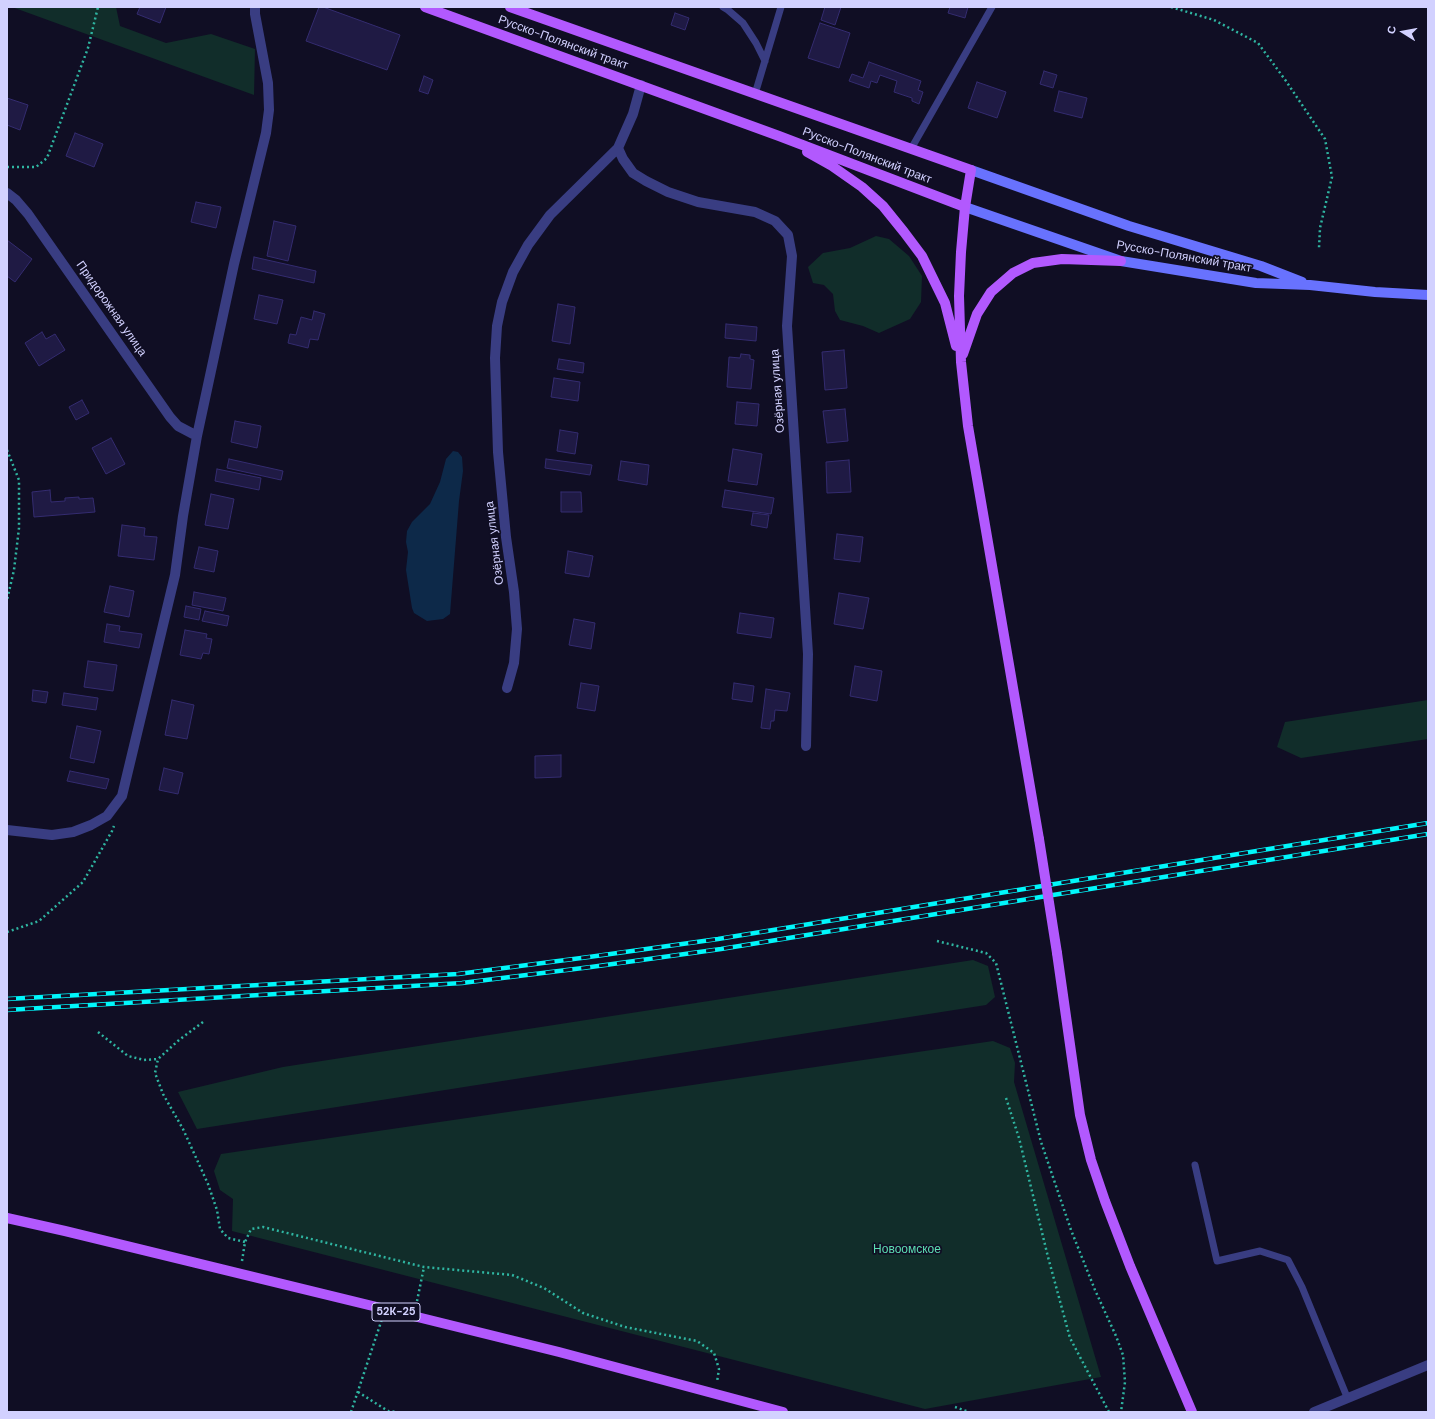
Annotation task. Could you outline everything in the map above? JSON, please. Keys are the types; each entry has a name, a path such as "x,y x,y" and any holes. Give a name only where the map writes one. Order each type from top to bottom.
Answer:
{"main road":[{"name":"Русско-Полянский тракт","path":"425,7 779,136 965,208 1121,261 1256,283 1310,285 1428,296"},
{"name":"Русско-Полянский тракт","path":"510,7 1129,226 1261,266 1310,285"},
{"path":"779,136 832,166 862,187 883,206 904,232 922,256 945,303 961,362"},
{"path":"971,170 965,208 959,296 961,362 968,426 1039,839 1080,1115 1091,1160 1105,1201 1130,1266 1192,1412"},
{"path":"961,362 977,314 991,292 1013,273 1033,263 1062,259 1121,261"},
{"name":"52К-25","path":"7,1218 414,1316 558,1352 783,1412"}],"street":[{"path":"7,830 52,835 73,832 91,826 108,816 122,796 175,575 183,516 197,436 234,264 266,133 269,110 268,83 255,7"},
{"name":"Озёрная улица","path":"507,688 514,663 517,629 498,452 495,358 497,326 502,302 513,272 528,245 550,215 618,148 633,114 641,85"},
{"name":"Озёрная улица","path":"618,148 623,159 633,173 646,181 668,192 698,202 756,212 775,221 788,235 792,256 787,326 808,654 806,746"},
{"name":"Придорожная улица","path":"7,193 16,200 28,214 170,417 178,426 197,436"},
{"path":"1314,1412 1428,1365"}],"lane":[{"path":"723,7 743,23 765,60"},
{"path":"755,94 781,7"},
{"path":"911,149 992,7"},
{"path":"1196,1165 1217,1261 1260,1251 1288,1260 1302,1287 1347,1398"}],"path":[{"path":"7,167 36,167 47,158 88,48 98,7"},
{"path":"1171,7 1214,20 1258,43 1286,81 1324,139 1332,177 1320,228 1319,248"},
{"path":"7,450 20,480 19,528 14,570 7,600"},
{"path":"7,932 39,921 83,882 112,832 114,824"},
{"path":"937,941 986,953 996,963 1041,1142 1071,1230 1123,1355 1125,1382 1121,1412"},
{"path":"203,1022 179,1040 158,1059 155,1073 163,1094 183,1129 208,1184 217,1210 220,1229 228,1238 245,1242"},
{"path":"98,1032 128,1056 144,1060 158,1059"},
{"path":"1006,1098 1019,1138 1048,1257 1070,1338 1109,1412"},
{"path":"240,1274 245,1242 251,1229 263,1227 424,1267 512,1275 544,1288 583,1313 625,1327 698,1341 714,1353 719,1369 716,1394"},
{"path":"414,1316 424,1267"},
{"path":"352,1412 385,1309"},
{"path":"358,1391 388,1411 396,1412"},
{"path":"955,1407 969,1412"}],"green space":[{"path":"12,7 116,7 120,26 166,43 211,34 255,49 254,95"},
{"path":"876,236 889,239 909,256 922,276 921,302 910,319 879,333 863,326 840,320 835,311 833,294 824,285 813,283 808,267 823,253 850,248"},
{"path":"1428,700 1428,739 1301,758 1277,747 1285,722"},
{"path":"973,960 988,966 995,997 986,1005 197,1129 178,1092 283,1067"},
{"name":"Новоомское","path":"993,1041 1010,1048 1015,1063 1014,1082 1101,1377 925,1409 232,1231 233,1199 220,1190 214,1171 221,1154"}],"water":[{"path":"453,451 458,452 462,457 463,471 459,501 450,614 443,619 427,621 414,613 412,608 406,570 408,552 406,542 407,531 412,522 430,504 440,482 446,459"}],"building":[{"path":"140,7 166,7 160,23 137,14"},
{"path":"319,7 323,7 400,35 387,70 306,41"},
{"path":"825,7 841,7 835,25 821,20"},
{"path":"950,7 968,7 965,18 948,13"},
{"path":"675,13 689,18 685,30 671,25"},
{"path":"820,23 850,33 839,68 808,58"},
{"path":"869,62 921,81 918,90 923,92 919,104 912,101 912,98 894,92 897,81 880,75 877,83 871,81 869,88 849,81 852,74 863,78"},
{"path":"1044,71 1057,75 1053,88 1040,84"},
{"path":"424,76 433,80 428,94 419,91"},
{"path":"977,82 1006,92 997,118 968,108"},
{"path":"1059,91 1087,98 1082,118 1054,111"},
{"path":"7,98 28,105 20,130 7,125"},
{"path":"75,133 103,144 94,167 66,156"},
{"path":"196,202 221,207 216,228 191,222"},
{"path":"274,221 296,226 288,261 267,256"},
{"path":"7,240 32,259 15,282 7,276"},
{"path":"254,257 316,271 314,283 252,269"},
{"path":"259,295 283,300 277,324 254,319"},
{"path":"558,304 575,307 570,344 552,341"},
{"path":"314,311 325,314 318,340 310,339 308,348 288,343 290,334 296,335 301,317 312,320"},
{"path":"726,324 757,327 756,341 725,338"},
{"path":"42,332 46,339 55,334 65,350 39,366 25,343"},
{"path":"844,350 847,388 825,390 822,352"},
{"path":"741,354 750,355 750,359 754,360 751,389 727,387 729,357 740,358"},
{"path":"559,359 584,363 583,373 557,369"},
{"path":"554,378 580,382 578,401 551,397"},
{"path":"82,400 89,413 76,420 69,407"},
{"path":"737,402 759,404 757,426 735,424"},
{"path":"845,409 848,441 827,443 823,411"},
{"path":"235,421 261,426 257,448 231,442"},
{"path":"560,430 578,433 575,454 557,451"},
{"path":"111,438 125,464 106,474 92,448"},
{"path":"733,449 762,454 757,485 728,481"},
{"path":"229,459 283,471 281,480 227,468"},
{"path":"546,459 592,465 590,475 545,468"},
{"path":"849,460 851,492 827,493 826,462"},
{"path":"621,461 649,465 647,485 618,480"},
{"path":"217,469 261,478 259,490 215,481"},
{"path":"50,490 51,502 65,501 65,498 93,498 95,512 34,517 32,492"},
{"path":"725,490 774,498 771,514 722,507"},
{"path":"561,492 581,492 582,512 561,512"},
{"path":"211,494 234,499 228,529 205,525"},
{"path":"753,513 769,515 767,528 751,525"},
{"path":"122,525 145,528 144,536 157,537 154,560 118,556"},
{"path":"837,534 863,537 860,562 834,559"},
{"path":"199,547 218,551 214,572 194,568"},
{"path":"568,551 593,556 589,577 565,573"},
{"path":"110,586 134,591 129,617 104,612"},
{"path":"194,592 226,598 223,611 192,605"},
{"path":"839,593 869,598 863,629 834,624"},
{"path":"186,606 201,609 199,620 184,617"},
{"path":"205,611 229,616 227,626 202,621"},
{"path":"740,613 774,618 771,638 737,633"},
{"path":"574,619 595,623 591,649 569,645"},
{"path":"107,624 120,626 119,631 142,634 139,648 104,642"},
{"path":"185,630 207,634 206,638 212,639 209,654 203,653 201,659 180,655"},
{"path":"88,661 117,665 113,691 84,687"},
{"path":"855,666 882,671 877,701 850,696"},
{"path":"581,683 599,686 595,711 577,708"},
{"path":"734,683 754,686 752,702 732,699"},
{"path":"766,689 790,693 787,711 775,710 774,721 771,721 770,729 761,728"},
{"path":"33,690 48,692 46,703 32,701"},
{"path":"64,693 98,698 96,710 62,705"},
{"path":"172,700 194,705 187,739 165,735"},
{"path":"77,726 101,731 94,763 70,758"},
{"path":"561,755 561,777 535,778 535,756"},
{"path":"164,768 183,773 178,794 159,790"},
{"path":"70,771 109,779 106,789 67,781"}],"railway":[{"path":"7,999 458,974 718,939 1428,823"},
{"path":"7,1010 462,983 721,949 1428,834"}]}
